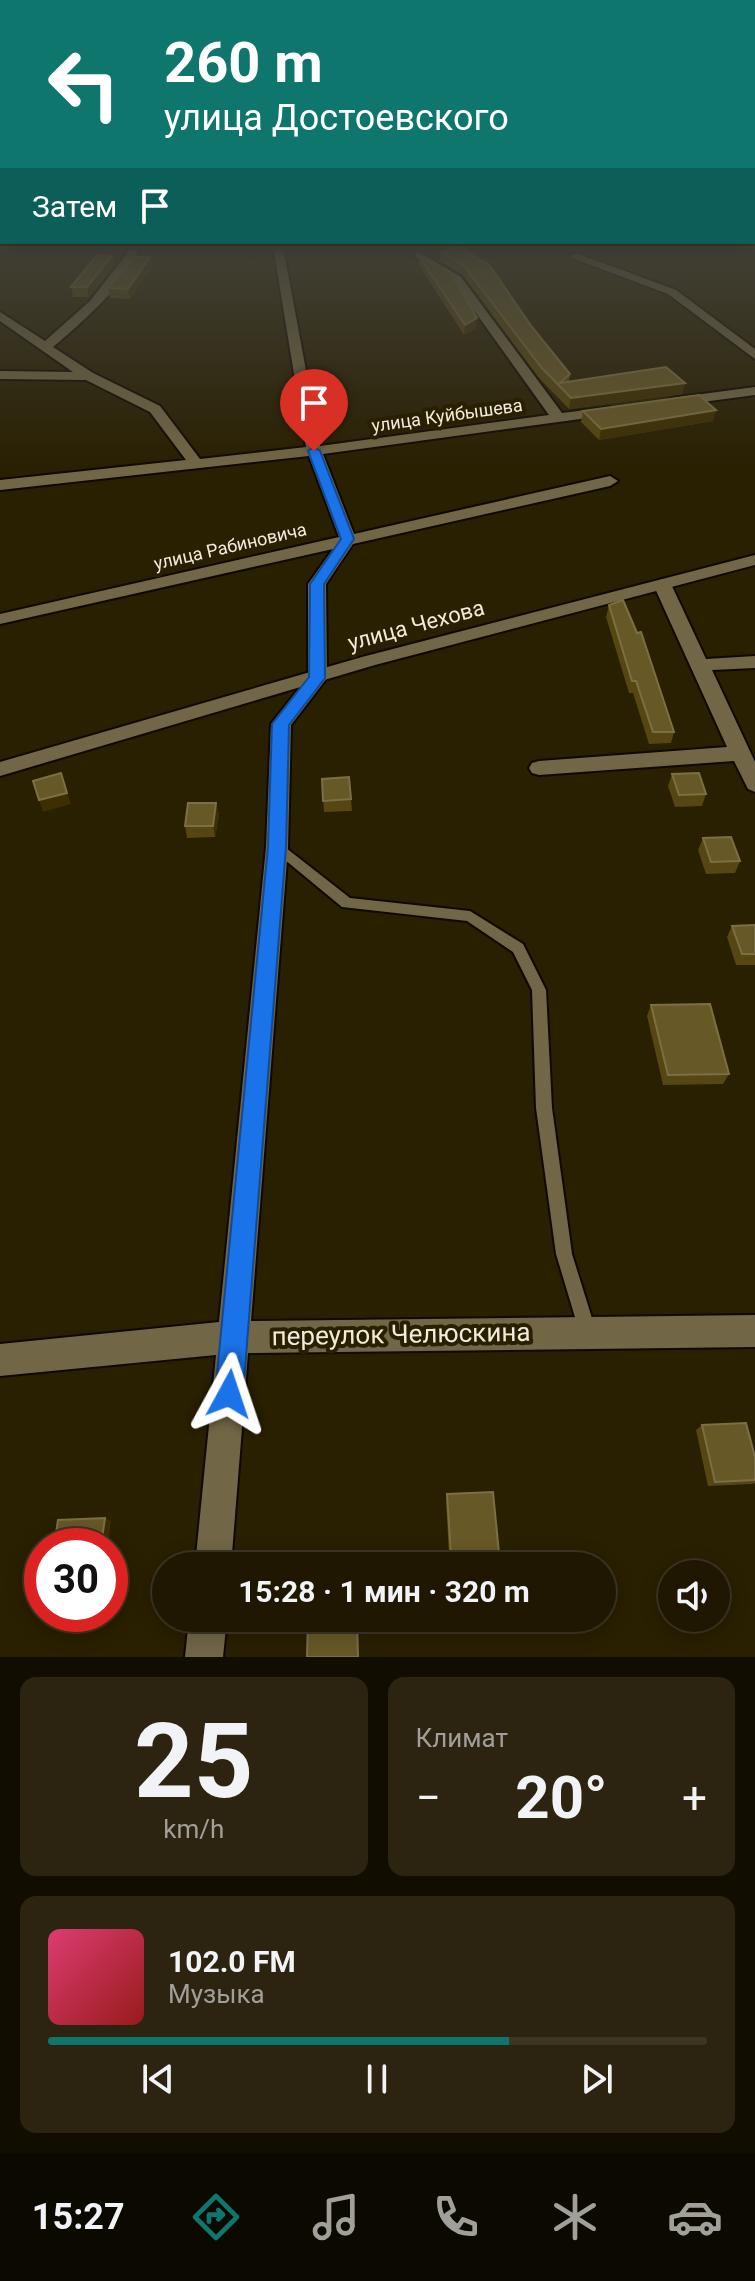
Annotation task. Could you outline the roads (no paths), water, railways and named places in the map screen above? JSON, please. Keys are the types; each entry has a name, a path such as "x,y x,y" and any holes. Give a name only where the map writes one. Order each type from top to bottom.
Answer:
{"street":[{"path":"45,347 85,314"},
{"path":"214,1552 277,847 281,724 317,678 317,584 348,539 314,451 290,314"},
{"path":"483,314 558,418"},
{"path":"701,314 755,355"},
{"path":"0,316 88,376 155,409 196,463"},
{"path":"0,375 88,376"},
{"path":"649,406 755,391"},
{"name":"улица Куйбышева","path":"0,485 314,451 619,410"},
{"name":"улица Рабиновича","path":"0,619 610,481"},
{"name":"улица Чехова","path":"0,769 317,678 755,560"},
{"path":"662,584 755,784"},
{"path":"700,665 755,662"},
{"path":"539,768 740,753"},
{"name":"переулок Челюскина","path":"0,1360 234,1337 755,1331"},
{"path":"204,1657 207,1632"}],"lane":[{"path":"277,847 347,903 470,916 518,948 539,990 544,1108 564,1254 587,1331"}]}
